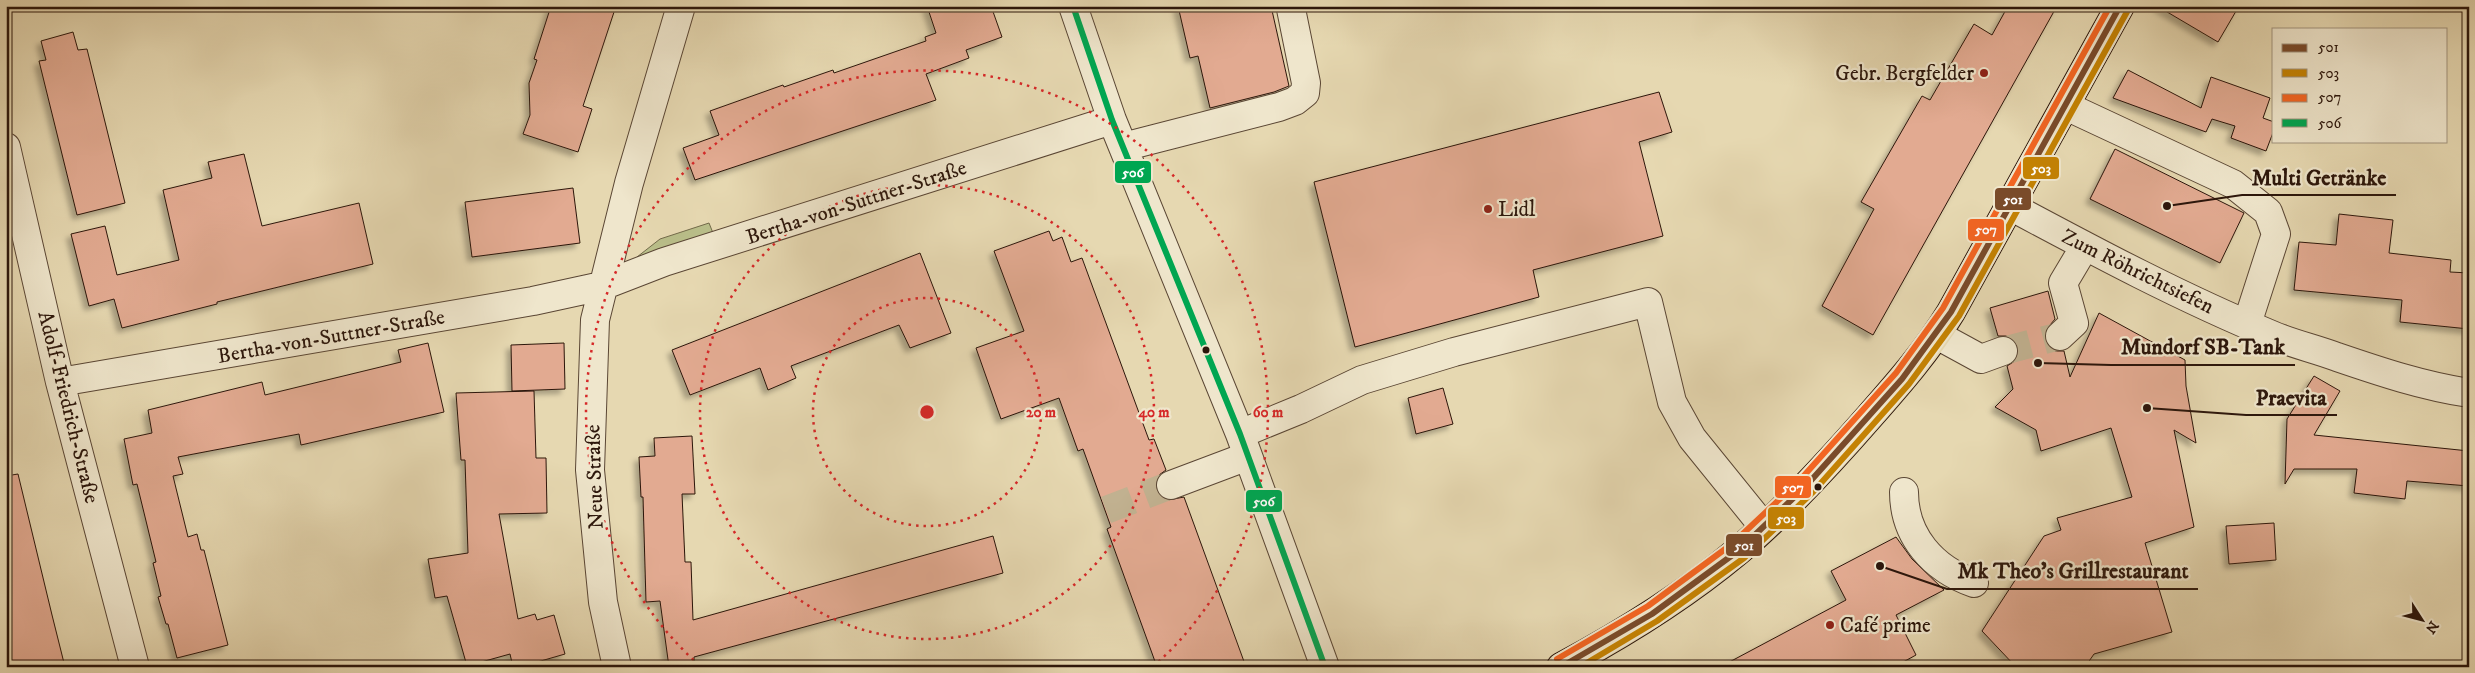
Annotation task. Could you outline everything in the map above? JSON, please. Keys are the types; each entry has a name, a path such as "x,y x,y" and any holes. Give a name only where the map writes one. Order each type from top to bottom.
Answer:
{"main road":[{"path":"1561,667 1655,611 1737,551 1838,453 1938,334 2120,6"}],"street":[{"path":"602,286 629,184 681,6"},
{"path":"1073,6 1112,120 1244,445 1325,667"},
{"path":"1123,148 1279,107 1305,93 1306,83 1291,9"},
{"path":"2066,106 2233,184 2268,212 2276,234 2247,324"},
{"name":"Bertha-von-Suttner-Straße","path":"60,382 523,303 602,286 664,262 1112,120"},
{"name":"Adolf-Friedrich-Straße","path":"6,146 60,382 135,667"},
{"name":"Zum Röhrichtsiefen","path":"2010,206 2085,246 2274,336 2388,375 2438,388 2469,393"},
{"path":"2060,336 2074,323 2063,283 2085,246"},
{"name":"Neue Straße","path":"602,286 595,320 592,359 590,470 603,602 617,667"},
{"path":"1171,485 1244,445 1301,409 1362,380 1454,352 1648,302 1672,402 1692,438 1764,526"},
{"path":"1938,334 1981,359 2003,351"},
{"path":"1904,492 1907,521 1921,546 1942,567 1974,582"}],"green space":[{"path":"709,223 713,233 637,257 660,239"}],"building":[{"path":"551,6 616,6 583,106 592,109 578,152 523,134 530,115 529,83 537,60 534,59"},
{"path":"927,6 991,6 1002,37 966,50 969,58 926,74 936,100 695,180 683,148 719,135 710,111 783,85 784,87 833,70 834,73 926,41 925,37 936,33"},
{"path":"1178,6 1271,6 1289,86 1274,92 1210,108 1198,56 1190,58"},
{"path":"2008,6 2057,6 1873,335 1822,306 1874,209 1861,202 1922,96 1930,100 1974,24 1992,35"},
{"path":"2157,6 2239,6 2218,42"},
{"path":"73,32 78,50 87,49 125,203 77,215 39,61 46,60 41,41"},
{"path":"2128,70 2201,108 2211,77 2270,98 2263,118 2272,121 2272,135 2266,151 2231,138 2235,126 2212,119 2206,132 2113,98"},
{"name":"Lidl","path":"1659,92 1672,132 1639,142 1663,236 1533,270 1539,297 1355,347 1314,182"},
{"path":"2115,149 2244,213 2220,263 2090,199"},
{"path":"244,154 262,226 359,203 373,264 217,302 217,304 122,328 114,299 89,306 71,234 105,226 117,275 179,260 163,190 212,178 208,162"},
{"path":"573,188 580,243 472,257 465,202"},
{"path":"2339,214 2393,220 2389,253 2451,260 2450,272 2469,273 2469,329 2400,322 2402,300 2294,290 2299,242 2336,245"},
{"path":"1049,231 1053,241 1062,237 1071,262 1082,258 1149,440 1154,439 1166,470 1159,475 1156,482 1157,491 1161,497 1168,500 1184,497 1246,667 1157,667 1107,529 1111,527 1083,449 1078,451 1059,398 1001,419 976,348 1024,331 994,251"},
{"path":"920,253 951,333 910,348 899,325 791,366 796,378 768,390 760,368 690,395 672,350"},
{"path":"2048,291 2055,319 2045,331 2045,340 2048,346 2055,351 2064,351 2070,377 2099,313 2185,360 2186,386 2196,443 2174,430 2194,527 2145,543 2172,632 2094,654 2085,667 2016,667 1982,631 2044,536 2061,530 2057,518 2132,497 2111,428 2041,451 2036,430 1995,407 2013,389 2007,366 2015,361 2018,353 2017,345 2013,339 2006,336 1998,336 1990,308"},
{"path":"428,343 444,412 301,445 299,434 178,457 183,474 173,476 188,537 197,534 201,550 204,550 228,645 177,658 168,624 166,624 158,597 161,596 153,563 156,562 137,484 133,485 124,439 152,433 148,410 262,382 265,395 401,362 398,350"},
{"path":"564,343 565,389 512,391 511,345"},
{"path":"2314,376 2340,391 2314,435 2469,451 2469,486 2407,481 2405,499 2354,493 2357,469 2294,469 2285,484 2287,419"},
{"path":"1443,388 1453,424 1416,434 1408,398"},
{"path":"534,391 536,458 546,458 547,513 499,514 518,619 535,614 537,620 554,615 565,654 520,667 513,667 510,654 467,666 447,596 435,598 428,559 468,553 465,460 461,460 456,393"},
{"path":"692,436 695,494 682,494 685,562 691,562 693,620 993,536 1003,573 694,657 694,667 669,667 660,601 646,602 643,497 641,497 639,457 655,456 654,438"},
{"path":"18,474 65,667 13,667 6,639 6,476"},
{"path":"2274,523 2276,560 2229,564 2226,526"},
{"path":"1896,537 1912,559 1944,590 1896,615 1916,655 1894,667 1720,667 1846,600 1831,571"}],"tunnel":[{"path":"2003,351 2060,336"},
{"path":"1106,510 1171,485"}],"transit line":[{"name":"506","path":"1073,6 1112,120 1240,434 1325,667"},
{"name":"507","path":"1557,659 1648,606 1732,544 1800,480 1896,373 1943,308 2110,6"},
{"name":"501","path":"1561,667 1652,614 1738,551 1806,486 1902,379 1951,312 2120,6"},
{"name":"503","path":"1580,667 1657,621 1744,558 1813,492 1909,384 1959,316 2128,10"}],"place":[{"name":"Gebr. Bergfelder","path":"1984,73"},
{"name":"Multi Getränke","path":"2167,206"},
{"name":"Lidl","path":"1488,209"},
{"name":"Mundorf SB-Tank","path":"2038,363"},
{"name":"Praevita","path":"2147,408"},
{"name":"Mk Theo's Grillrestaurant","path":"1880,566"},
{"name":"Café prime","path":"1830,625"}]}
